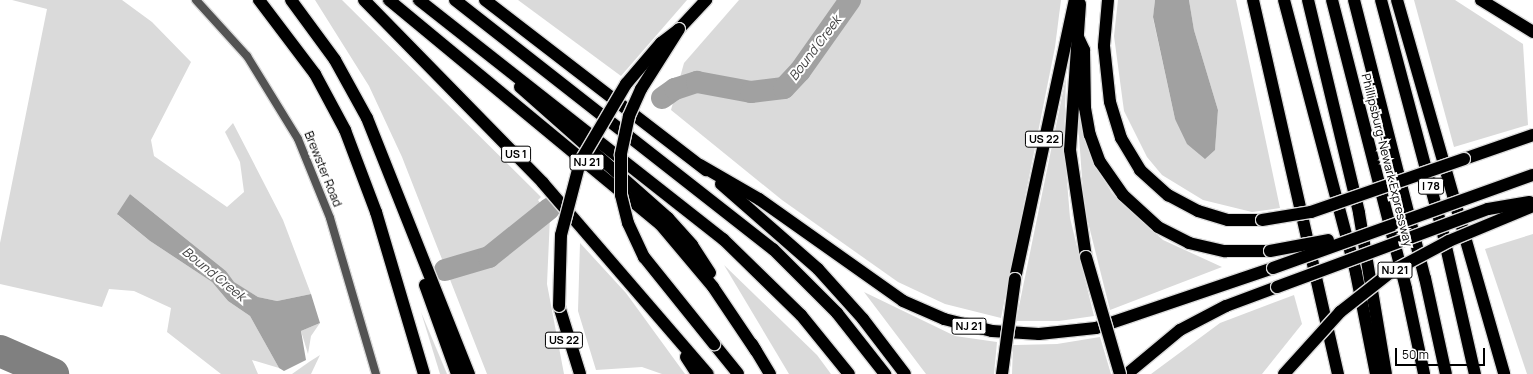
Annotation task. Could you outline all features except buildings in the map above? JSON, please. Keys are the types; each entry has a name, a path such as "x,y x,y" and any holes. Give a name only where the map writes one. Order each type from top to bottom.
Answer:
{"highway":[{"path":"259,0 315,74 345,130 378,218 424,374"},
{"path":"291,0 323,42 356,98 400,197 469,374"},
{"name":"US 1","path":"364,0 523,162 659,315 708,374"},
{"name":"NJ 21","path":"389,0 660,224 709,283 770,374"},
{"path":"455,0 773,249 836,313 885,374"},
{"path":"485,0 700,165 818,269 863,319 905,374"},
{"name":"US 22","path":"572,374 560,306 561,235 580,162 626,84 661,43 679,30 706,0"},
{"name":"US 22","path":"1002,374 1015,279 1075,0"},
{"path":"1080,0 1070,150 1086,257 1120,374"},
{"path":"1108,0 1104,46 1110,102 1121,138 1140,170 1168,195 1198,211 1228,220 1262,220 1322,209 1533,135"},
{"path":"1253,0 1337,374"},
{"path":"1284,0 1356,273 1376,374"},
{"path":"1308,0 1358,206 1386,374"},
{"name":"Phillipsburg-Newark Expressway","path":"1332,0 1424,374"},
{"name":"Phillipsburg-Newark Expressway","path":"1354,0 1425,278 1446,374"},
{"name":"I 78","path":"1382,0 1442,228 1475,374"},
{"path":"1397,0 1504,374"},
{"path":"1481,0 1533,32"},
{"path":"423,2 673,223 698,252 756,351"},
{"path":"423,2 723,239 801,315 849,374"},
{"path":"679,30 640,90 626,125 621,155 621,195 628,224 644,257 738,374"},
{"path":"1077,35 1084,50 1084,108 1090,135 1100,162 1123,195 1158,227 1188,242 1225,251 1270,251 1332,239 1349,239"},
{"name":"NJ 21","path":"700,165 759,199 903,301 944,319 992,331 1039,334 1096,328 1273,268 1349,239 1533,175"},
{"path":"400,197 404,226 457,374"},
{"path":"1127,374 1180,330 1226,306 1488,209 1533,201"},
{"name":"NJ 21","path":"1284,374 1340,312 1391,272 1449,241 1533,206"},
{"path":"560,306 580,374"},
{"path":"659,315 697,374"},
{"path":"1419,352 1420,374"}],"street":[{"name":"Brewster Road","path":"196,0 250,60 298,139 330,218 376,374"}],"shaded area":[{"path":"12,0 122,0 152,22 191,62 151,140 154,156 227,207 244,192 240,162 225,132 233,123 283,220 311,294 277,301 258,297 233,282 226,271 130,194 118,215 150,241 212,282 228,301 250,316 279,368 252,360 258,374 221,374 167,332 171,308 134,291 109,289 102,307 0,284 0,243 47,9"},
{"path":"315,0 342,0 541,197 538,200 550,217 547,284 564,374 487,374 402,157 369,86"},
{"path":"518,0 687,0 621,76"},
{"path":"739,0 1061,0 1055,47 1001,318 945,304 898,282 782,200 671,110 684,63"},
{"path":"1118,0 1155,0 1153,18 1175,119 1215,149 1218,110 1194,30 1189,0 1236,0 1280,208 1252,212 1203,200 1162,175 1147,157 1124,111 1114,36"},
{"path":"1414,0 1455,0 1523,44 1528,125 1454,147"},
{"path":"1066,77 1064,144 1070,218 1094,316 1059,321 1016,321"},
{"path":"1077,108 1094,164 1112,193 1163,240 1222,267 1110,310 1084,206"},
{"path":"1533,234 1533,374 1527,374 1485,249"},
{"path":"580,243 626,293 685,374 662,374 642,367 596,370 578,311"},
{"path":"724,265 817,355 831,374 789,374"},
{"path":"864,292 955,336 997,342 994,374 926,374"},
{"path":"1294,295 1302,324 1262,374 1151,374 1220,323"},
{"path":"421,312 447,374 440,374"},
{"path":"320,323 311,336 308,354 301,331"},
{"path":"1100,337 1111,374 1012,374 1013,345 1057,344"},
{"path":"320,355 311,374 292,374 309,362"}],"water":[{"path":"1155,0 1189,0 1194,30 1218,110 1215,150 1205,159 1187,144 1175,119 1153,17"},
{"path":"130,194 226,271 234,282 258,297 277,301 311,294 320,323 301,331 306,360 284,371 279,368 250,316 228,301 212,282 150,241 117,214"}],"waterway":[{"name":"Bound Creek","path":"662,98 675,89 697,82 751,92 784,88 800,71 850,0"},
{"name":"Bound Creek","path":"445,270 489,257 549,209"}],"taxiway":[{"path":"0,351 53,374"}]}
